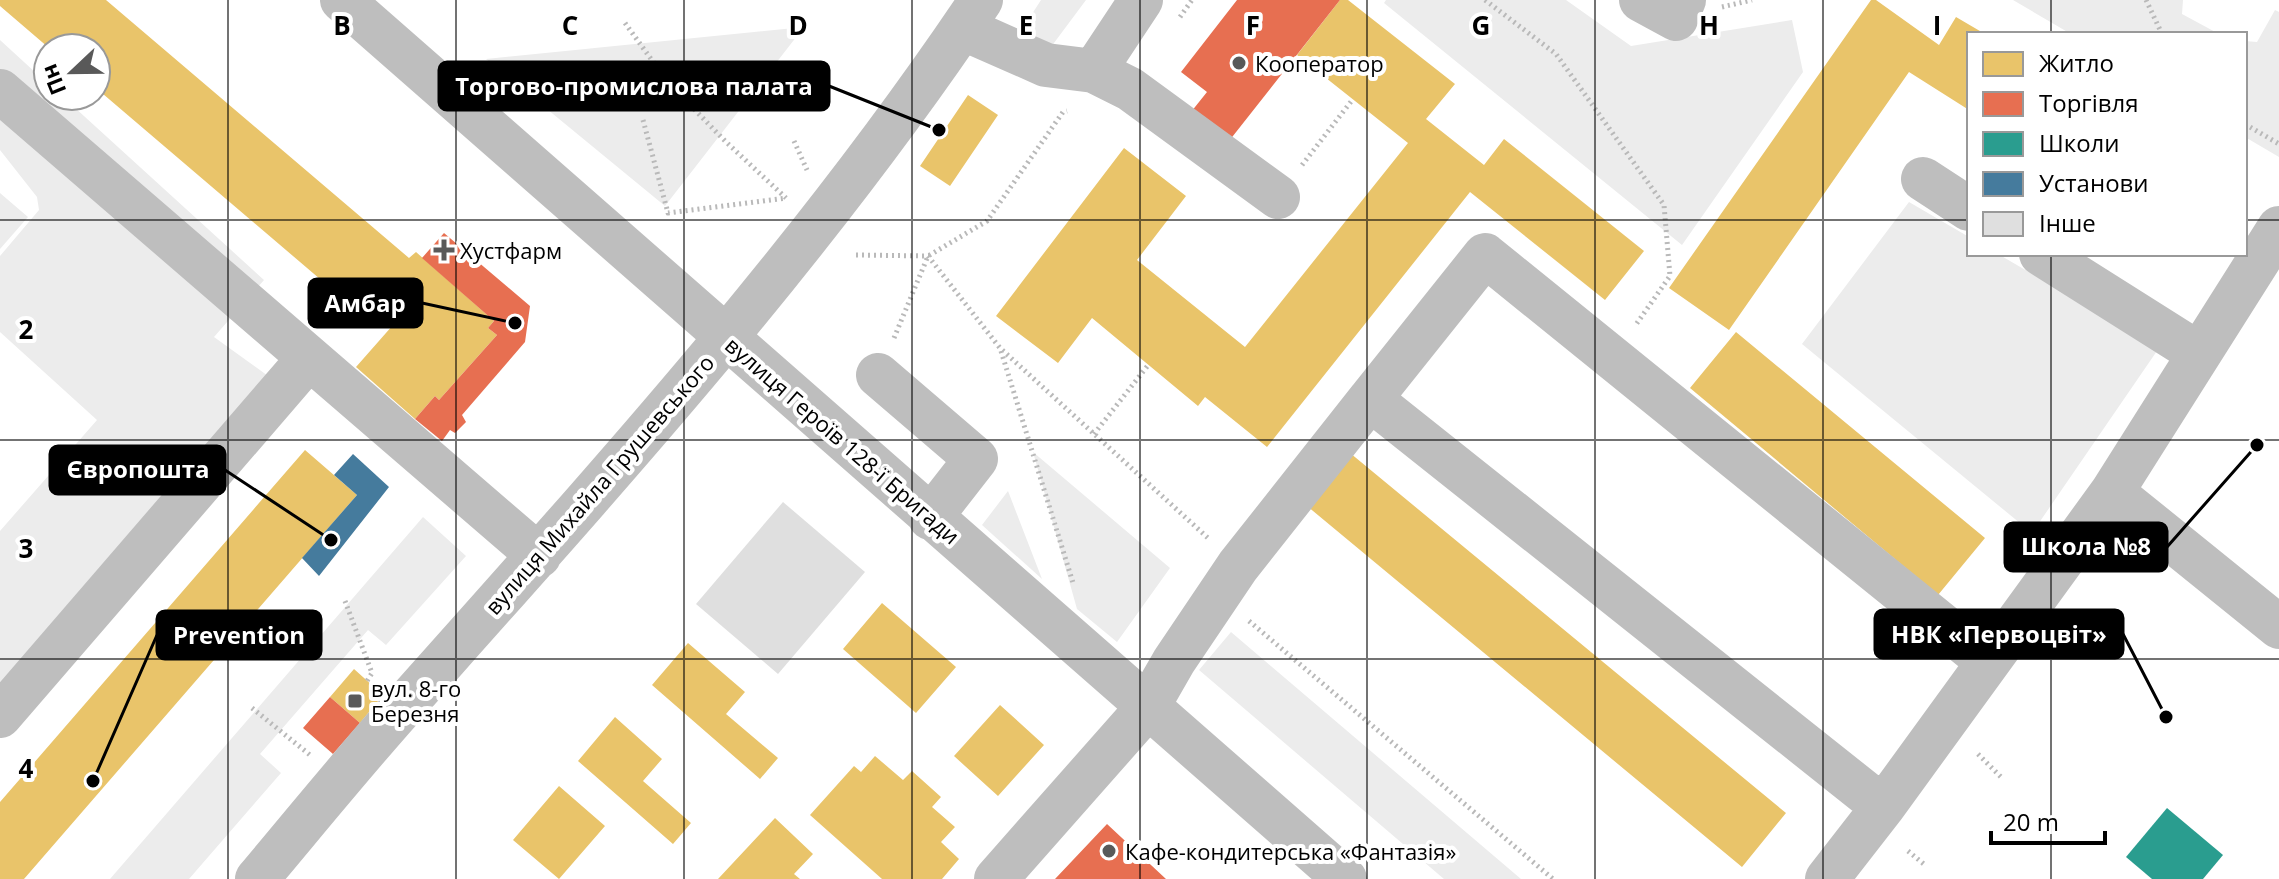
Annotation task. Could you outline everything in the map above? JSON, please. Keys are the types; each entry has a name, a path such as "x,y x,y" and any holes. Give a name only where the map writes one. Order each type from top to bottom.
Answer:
{"street":[{"name":"вулиця Героїв 128-ї Бригади","path":"342,0 1345,879"},
{"path":"1641,0 1676,19 1684,0"},
{"path":"1112,80 1158,13"},
{"name":"вулиця Михайла Грушевського","path":"257,879 726,337 819,224 972,14"},
{"path":"972,14 1046,65 1112,80 1278,197"},
{"path":"0,91 539,556"},
{"path":"1923,179 1967,208"},
{"path":"1827,879 2112,492 2279,228"},
{"path":"996,879 1147,708 1174,661 1228,581 1485,255 1988,662"},
{"path":"2044,256 2198,353"},
{"path":"0,716 309,358"},
{"path":"878,375 976,459 930,518"},
{"path":"1370,399 1883,807"},
{"path":"2112,492 2279,627"}],"path":[{"path":"1158,13 1192,0"},
{"path":"1485,0 1556,54 1664,205 1670,276 1613,356"},
{"path":"2146,0 2161,32"},
{"path":"625,23 659,70"},
{"path":"665,79 725,141 787,198"},
{"path":"856,255 928,256 987,221 1063,112 1112,80"},
{"path":"1278,197 1353,99"},
{"path":"643,120 668,213 787,198 794,190"},
{"path":"2247,125 2279,144"},
{"path":"794,141 809,174 802,182"},
{"path":"928,256 1000,348 1094,434 1228,581 1553,879"},
{"path":"878,375 928,256"},
{"path":"1000,348 1076,592 1060,632"},
{"path":"1094,434 1149,364"},
{"path":"345,601 372,673 361,692"},
{"path":"252,708 320,764"},
{"path":"1978,754 2001,777"},
{"path":"1908,851 1925,865"}],"shaded area":[{"path":"1041,0 1086,0 1051,47 1019,34"},
{"path":"1386,0 1566,0 1631,46 1792,20 1803,72 1682,245 1384,3"},
{"path":"2013,0 2183,0 2182,14 2215,32 2068,32"},
{"path":"2275,10 2279,12 2279,157 2247,138 2247,41 2257,42"},
{"path":"804,27 665,206 486,59"},
{"path":"0,40 32,69 32,112 80,112 264,280 214,337 275,381 0,697 0,531 97,420 0,332 0,256 39,210 37,197 0,150"},
{"path":"0,193 28,217 0,249"},
{"path":"1909,202 1967,236 1967,256 2001,256 2159,348 2032,533 1802,344"},
{"path":"1033,452 1170,568 1117,642 1077,609"},
{"path":"1008,491 1042,579 982,525"},
{"path":"423,517 466,556 386,645 368,630 260,754 281,773 189,879 110,879"},
{"path":"1231,632 1521,879 1444,879 1199,670"}],"building: Житло":[{"path":"0,0 106,0 409,258 416,252 494,321 488,328 497,335 439,400 435,396 415,419 356,367 393,325 370,304 361,314 112,102 112,32 32,33 0,6"},
{"path":"1340,0 1348,0 1455,84 1426,119 1484,165 1504,139 1644,251 1605,300 1470,192 1267,447 1205,397 1198,406 1092,318 1058,363 996,316 1124,148 1186,196 1137,260 1245,347 1408,143 1297,55"},
{"path":"1871,0 1876,0 1939,45 1956,17 1982,32 1967,32 1967,109 1909,72 1729,330 1669,288"},
{"path":"968,95 998,115 950,186 920,166"},
{"path":"1736,332 1985,538 1938,595 1690,388"},
{"path":"1344,448 1786,813 1742,867 1301,501"},
{"path":"305,450 357,495 24,879 0,879 0,802"},
{"path":"882,603 956,667 916,713 843,649"},
{"path":"688,643 745,692 726,714 778,758 760,779 652,685"},
{"path":"354,669 383,695 360,723 330,697"},
{"path":"1000,705 1044,745 998,796 954,756"},
{"path":"615,717 662,759 643,781 691,823 673,844 578,761"},
{"path":"875,756 903,780 912,771 941,797 932,807 955,827 941,842 959,859 942,879 882,879 810,815 854,766 861,772"},
{"path":"559,786 605,826 559,879 513,840"},
{"path":"775,818 813,854 794,874 800,879 718,879"}],"building: Торгівля":[{"name":"Кооператор","path":"1237,0 1340,0 1229,141 1191,112 1207,92 1181,72"},
{"path":"444,233 530,306 525,342 462,415 466,422 455,433 450,430 442,441 415,419 435,396 439,400 497,335 488,328 494,321 422,258"},
{"path":"330,697 360,723 333,754 303,728"},
{"name":"Кафе-кондитерська «Фантазія»","path":"1107,824 1166,879 1055,879"}],"building: Школи":[{"path":"2167,808 2223,855 2203,879 2152,879 2126,857"}],"building: Установи":[{"path":"353,454 389,487 319,576 302,558 357,495 334,475"}],"building: Інше":[{"path":"783,502 865,572 778,674 696,604"}],"place":[{"name":"Кооператор","path":"1239,63"},
{"name":"Торгово-промислова палата","path":"939,130"},
{"name":"Хустфарм","path":"444,250"},
{"name":"Амбар","path":"515,323"},
{"name":"Школа №8","path":"2257,445"},
{"name":"Європошта","path":"331,540"},
{"name":"вул. 8-го Березня","path":"355,701"},
{"name":"НВК «Первоцвіт»","path":"2166,717"},
{"name":"Prevention","path":"93,781"},
{"name":"Кафе-кондитерська «Фантазія»","path":"1109,851"}]}
